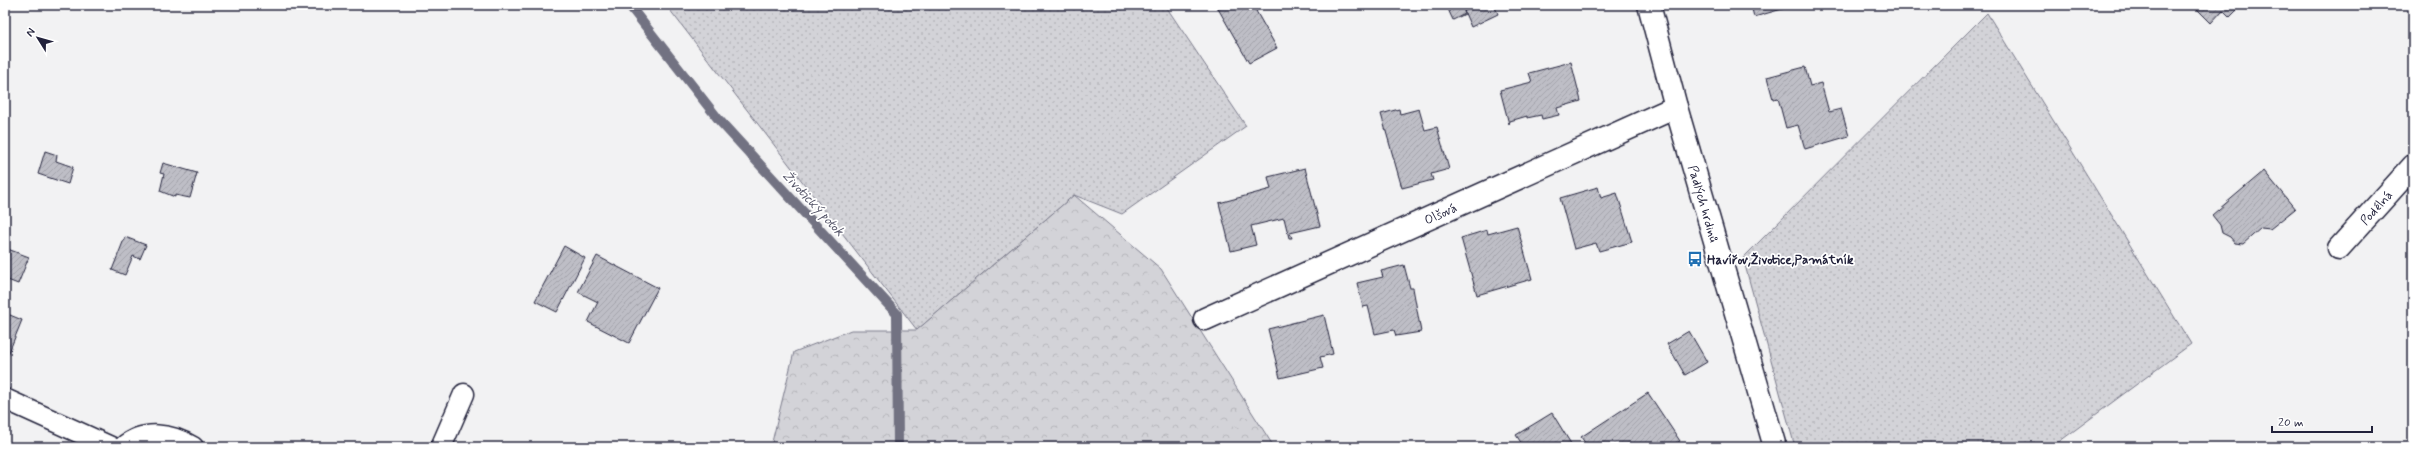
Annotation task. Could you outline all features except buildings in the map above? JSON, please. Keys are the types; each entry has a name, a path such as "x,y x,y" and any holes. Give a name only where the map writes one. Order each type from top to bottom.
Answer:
{"street":[{"name":"Padlých hrdinů","path":"1649,5 1676,107 1775,447"},
{"name":"Olšová","path":"1205,319 1676,107"},
{"name":"Podélná","path":"2339,248 2413,166"}],"lane":[{"path":"441,447 464,394"},
{"path":"5,399 111,447"},
{"path":"123,447 142,437 153,435 181,440 193,447"}],"green space":[{"path":"666,5 1165,5 1246,126 1122,214 1074,195 917,330"},
{"path":"1987,13 2191,344 2052,447 1795,447 1743,258"},
{"path":"1074,195 1161,269 1274,447 786,447 772,442 794,352 851,330 917,330"}],"waterway":[{"name":"Životický potok","path":"629,5 719,120 897,314 898,447"}],"place":[{"name":"Havířov,Životice,Památník","path":"1695,259"}]}
